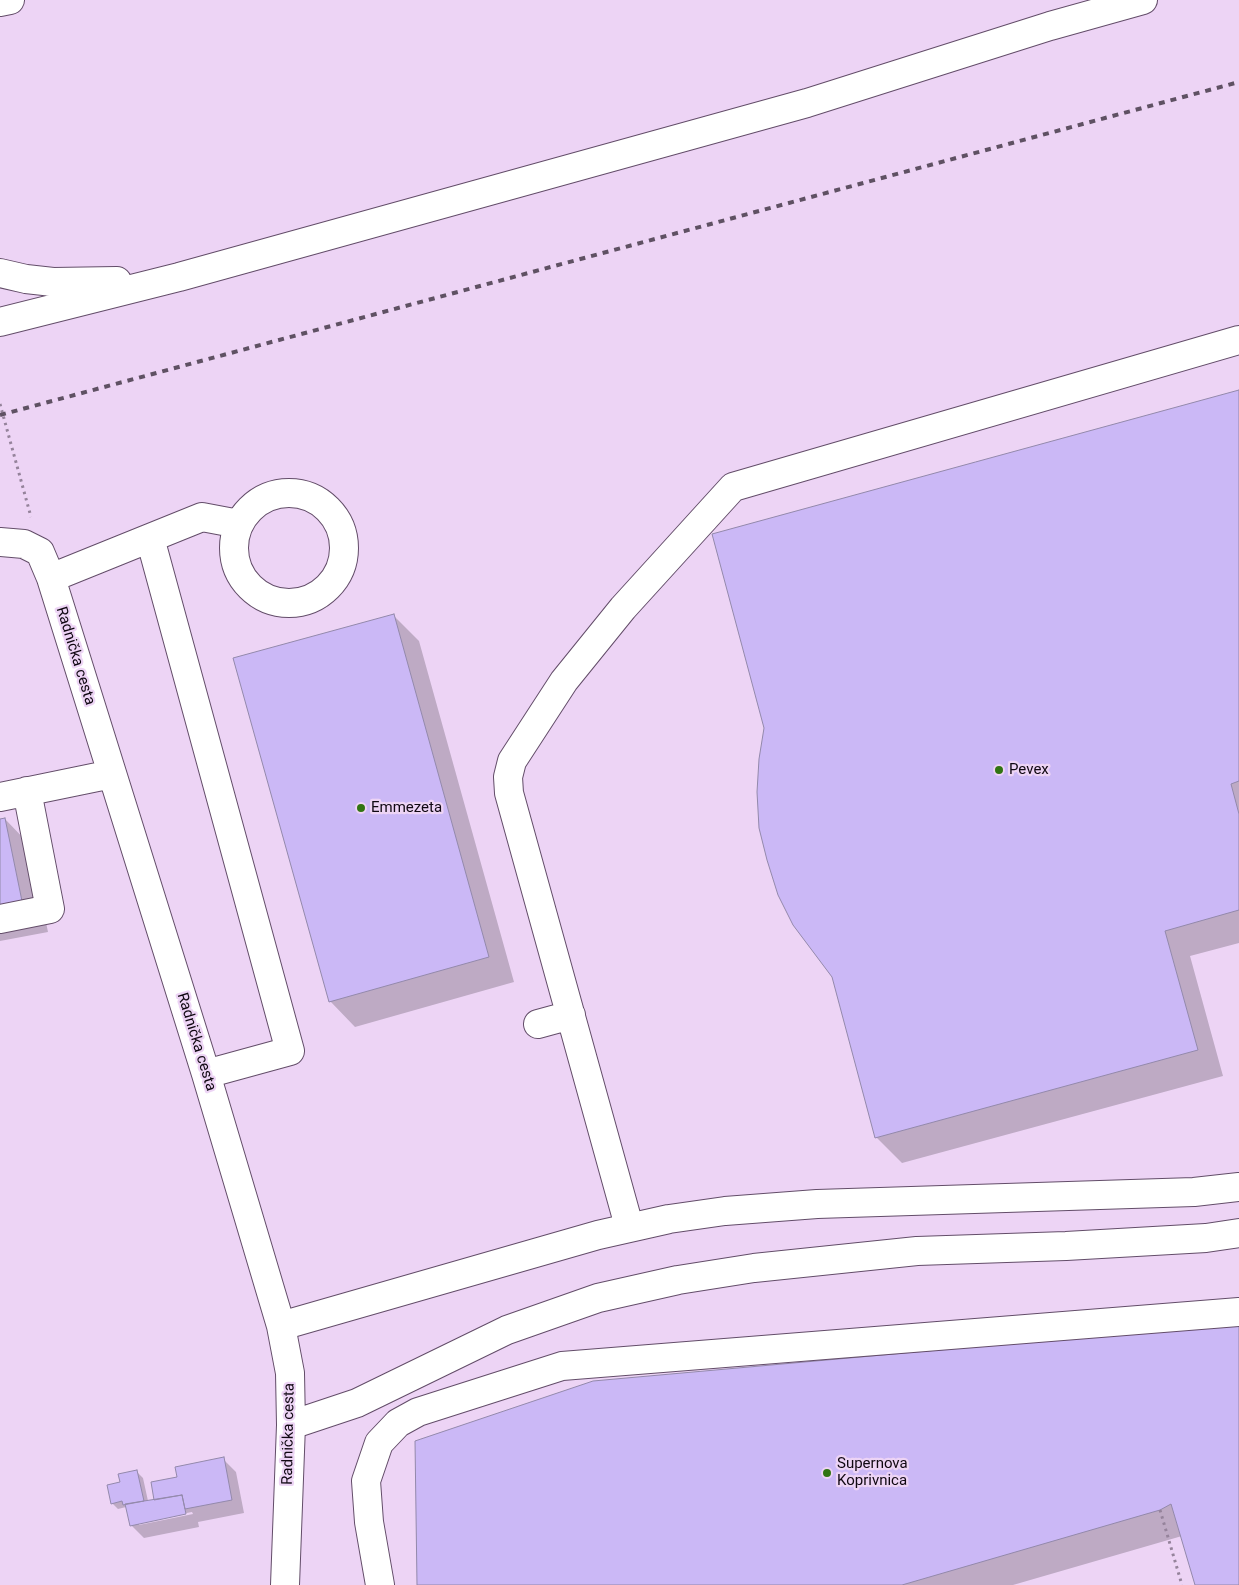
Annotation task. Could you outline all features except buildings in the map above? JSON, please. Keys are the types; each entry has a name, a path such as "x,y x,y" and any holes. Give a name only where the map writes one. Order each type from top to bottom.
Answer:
{"street":[{"path":"0,2 10,0"},
{"path":"0,322 179,277 807,103 1050,26 1142,0"},
{"path":"0,272 26,279 53,282 179,277"},
{"path":"628,1226 510,793 508,777 512,761 564,681 623,608 733,487 1239,340"},
{"path":"280,493 297,493 314,498 329,509 340,525 344,544 342,563 334,580 320,593 303,602 284,603 266,598 251,588 240,575 234,558 234,541 239,524 249,510 263,499 280,493"},
{"path":"50,578 202,517 239,524"},
{"path":"150,538 290,1051 206,1074"},
{"path":"0,542 24,544 40,552"},
{"name":"Radnička cesta","path":"40,552 50,578 206,1074 281,1326 290,1373 291,1425 285,1585"},
{"path":"0,796 112,774"},
{"path":"0,919 50,909 27,791"},
{"path":"538,1024 571,1016"},
{"path":"281,1326 628,1226 725,1211 818,1204 1194,1192 1239,1187"},
{"path":"291,1425 358,1402 507,1330 598,1298 678,1280 754,1268 917,1251 1206,1238 1239,1233"},
{"path":"380,1585 369,1522 366,1481 379,1443 398,1423 418,1412 526,1377 562,1366 1239,1312"}],"path":[{"path":"0,404 40,552"},
{"path":"1160,1510 1182,1585"}],"railway":[{"path":"0,415 1239,82"}],"place":[{"name":"Pevex","path":"999,770"},
{"name":"Emmezeta","path":"361,808"},
{"name":"Supernova Koprivnica","path":"827,1473"}]}
